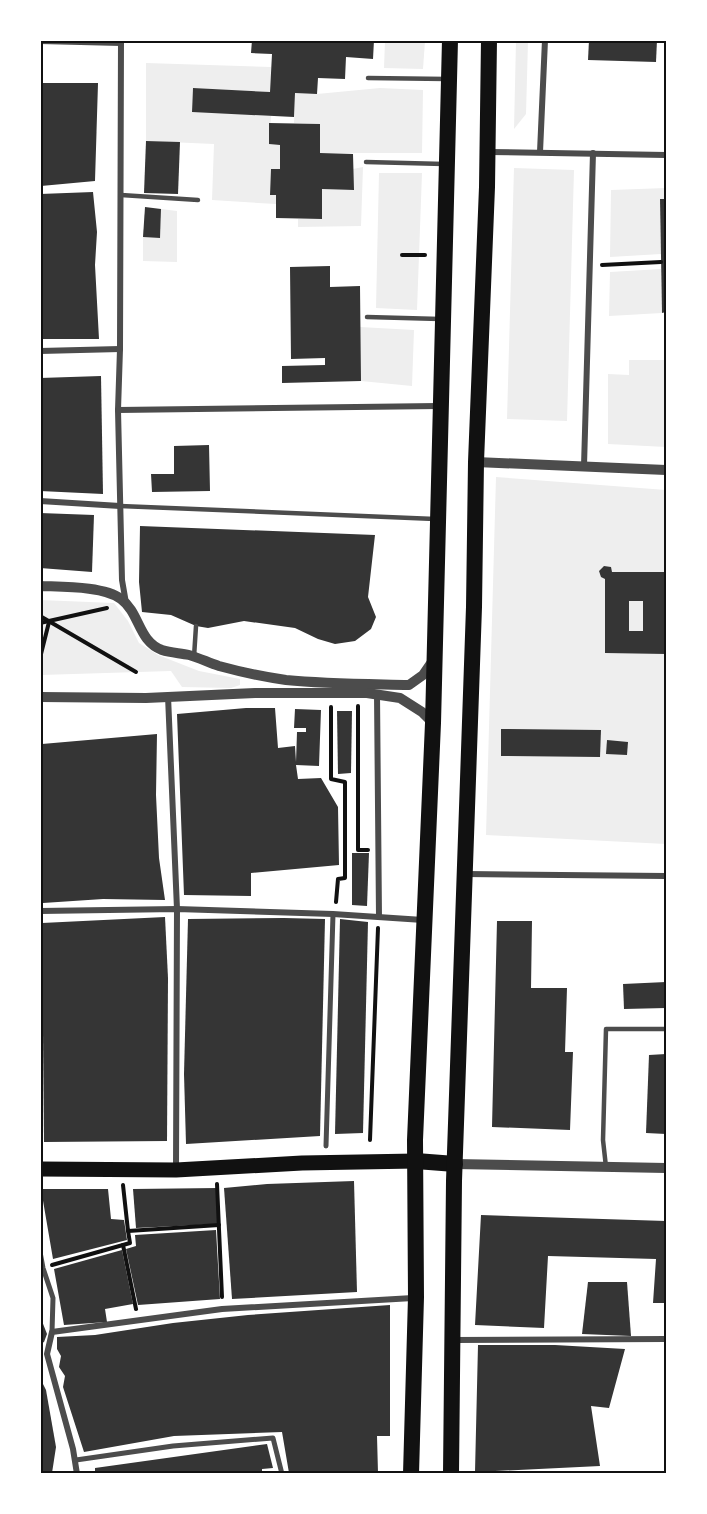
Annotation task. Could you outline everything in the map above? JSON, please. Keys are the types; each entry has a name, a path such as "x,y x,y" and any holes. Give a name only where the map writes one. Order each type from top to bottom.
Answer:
{"highway":[{"path":"411,1473 416,1298 415,1140 433,723 450,40"},
{"path":"452,1473 455,1164 474,606 476,462 488,152 489,40"},
{"path":"416,1161 455,1164"}],"main road":[{"path":"40,1169 176,1170 302,1163 416,1161"}],"street":[{"path":"540,152 545,40"},
{"path":"40,41 121,42 118,410 122,580 127,604 140,631 149,642 162,650 194,657 219,666 288,680 409,684 423,675 435,659"},
{"path":"488,152 666,155"},
{"path":"584,466 593,153"},
{"path":"40,351 120,350"},
{"path":"118,410 440,406"},
{"path":"476,462 666,470"},
{"path":"40,501 120,506"},
{"path":"40,586 107,592 119,597 127,604"},
{"path":"251,673 255,693"},
{"path":"40,697 139,698 255,693 377,694 400,698 422,712 433,723"},
{"path":"377,694 379,917"},
{"path":"168,696 177,909 176,1170"},
{"path":"465,874 666,876"},
{"path":"40,911 177,909 333,914 424,920"},
{"path":"326,1146 333,914"},
{"path":"455,1164 666,1168"},
{"path":"40,1252 53,1298 52,1332 44,1355 76,1460 77,1473"},
{"path":"52,1332 222,1309 416,1298"},
{"path":"452,1340 666,1339"},
{"path":"76,1460 173,1446 273,1438 282,1473"}],"lane":[{"path":"368,78 449,79"},
{"path":"366,162 447,164"},
{"path":"121,195 198,200"},
{"path":"367,317 443,319"},
{"path":"120,506 438,519"},
{"path":"194,657 196,626"},
{"path":"606,1167 603,1140 606,1029 666,1029"}],"path":[{"path":"402,255 425,255"},
{"path":"590,266 661,262"},
{"path":"40,623 127,604"},
{"path":"40,616 136,672"},
{"path":"40,658 49,621"},
{"path":"331,693 331,779 345,782 345,878 339,879 333,914"},
{"path":"358,704 358,850 378,850"},
{"path":"370,1140 379,917"},
{"path":"43,1268 100,1254 130,1243 123,1184"},
{"path":"218,1184 222,1309"},
{"path":"128,1231 219,1226"},
{"path":"123,1245 139,1320"}],"shaded area":[{"path":"385,41 425,41 423,69 384,68"},
{"path":"516,41 528,41 526,114 514,129"},
{"path":"146,63 271,67 270,92 193,88 192,111 271,116 269,144 280,145 280,169 271,169 270,194 276,195 276,204 212,200 214,144 146,141"},
{"path":"380,88 423,90 422,153 320,153 320,124 294,123 295,93 317,94"},
{"path":"363,167 361,226 298,227 298,219 322,219 322,189 353,190 353,169"},
{"path":"514,168 574,170 567,421 507,419"},
{"path":"379,173 422,173 417,310 376,308"},
{"path":"666,188 666,199 660,200 661,254 610,257 611,190"},
{"path":"161,209 177,211 177,262 143,261 143,237 160,238"},
{"path":"661,269 662,313 609,316 610,272"},
{"path":"360,327 414,330 412,386 361,381"},
{"path":"629,360 666,360 666,447 608,444 608,374 629,375"},
{"path":"496,477 666,490 666,844 486,835"},
{"path":"40,600 114,603 128,621 139,643 158,655 199,671 240,679 240,685 231,688 182,687 171,671 41,675"}],"building":[{"path":"252,40 374,40 373,59 346,57 345,79 318,78 317,94 295,93 294,117 192,112 193,88 270,92 272,54 251,53"},
{"path":"589,40 657,40 656,62 588,60"},
{"path":"40,83 98,83 95,181 41,186"},
{"path":"269,123 320,124 320,153 353,154 354,190 322,189 322,219 276,218 276,195 270,195 271,169 280,169 280,145 269,144"},
{"path":"146,141 180,142 178,194 144,193"},
{"path":"93,192 97,232 95,265 99,339 40,339 40,194"},
{"path":"660,199 666,199 666,312 662,313"},
{"path":"145,207 161,209 160,238 143,237"},
{"path":"330,266 330,287 360,286 361,381 282,383 282,366 325,365 325,358 291,359 290,267"},
{"path":"101,376 103,494 40,491 40,378"},
{"path":"209,445 210,491 152,492 151,474 174,474 174,446"},
{"path":"40,513 94,515 92,572 40,568"},
{"path":"140,526 375,535 368,597 376,617 371,629 355,641 335,644 295,628 244,621 208,628 196,626 171,615 142,612 139,582"},
{"path":"604,566 611,567 612,572 666,572 666,654 605,653 605,579 601,577 599,571","holes":["629,601 643,601 643,631 629,631"]},
{"path":"275,708 278,748 295,746 296,762 297,732 306,732 306,728 294,728 295,709 321,710 319,766 296,765 298,779 321,778 338,807 339,865 251,873 251,896 184,895 177,714"},
{"path":"337,711 352,711 351,773 338,774"},
{"path":"501,729 601,730 600,757 501,756"},
{"path":"157,734 156,795 159,858 165,900 103,899 43,903 40,900 42,744"},
{"path":"607,740 628,742 627,755 606,754"},
{"path":"352,853 369,853 367,906 352,905"},
{"path":"165,917 168,978 167,1141 44,1142 42,923"},
{"path":"188,919 325,919 320,1136 186,1144 184,1074"},
{"path":"340,919 368,922 363,1133 335,1134"},
{"path":"497,921 532,921 531,988 567,988 565,1052 573,1052 570,1130 492,1127"},
{"path":"666,982 666,1008 624,1009 623,984"},
{"path":"666,1054 666,1134 646,1133 649,1055"},
{"path":"354,1181 357,1292 232,1299 224,1188"},
{"path":"218,1188 217,1224 136,1228 133,1189"},
{"path":"41,1189 108,1189 111,1219 124,1220 127,1240 53,1259"},
{"path":"481,1215 666,1221 666,1303 653,1303 656,1259 548,1256 544,1328 475,1325"},
{"path":"216,1230 220,1299 138,1305 126,1249 136,1246 135,1235"},
{"path":"122,1250 133,1304 105,1309 107,1322 64,1325 54,1269"},
{"path":"588,1282 627,1282 631,1336 582,1334"},
{"path":"390,1305 390,1436 377,1436 378,1473 289,1473 282,1432 174,1436 84,1452 63,1387 65,1376 59,1367 61,1356 57,1349 57,1337 95,1335 248,1315"},
{"path":"40,1316 47,1334 44,1342 40,1344"},
{"path":"478,1345 555,1345 625,1349 609,1408 591,1406 600,1466 475,1472"},
{"path":"40,1378 46,1390 56,1447 52,1473 40,1473"},
{"path":"267,1444 273,1468 262,1469 262,1473 95,1473 95,1468"}]}
